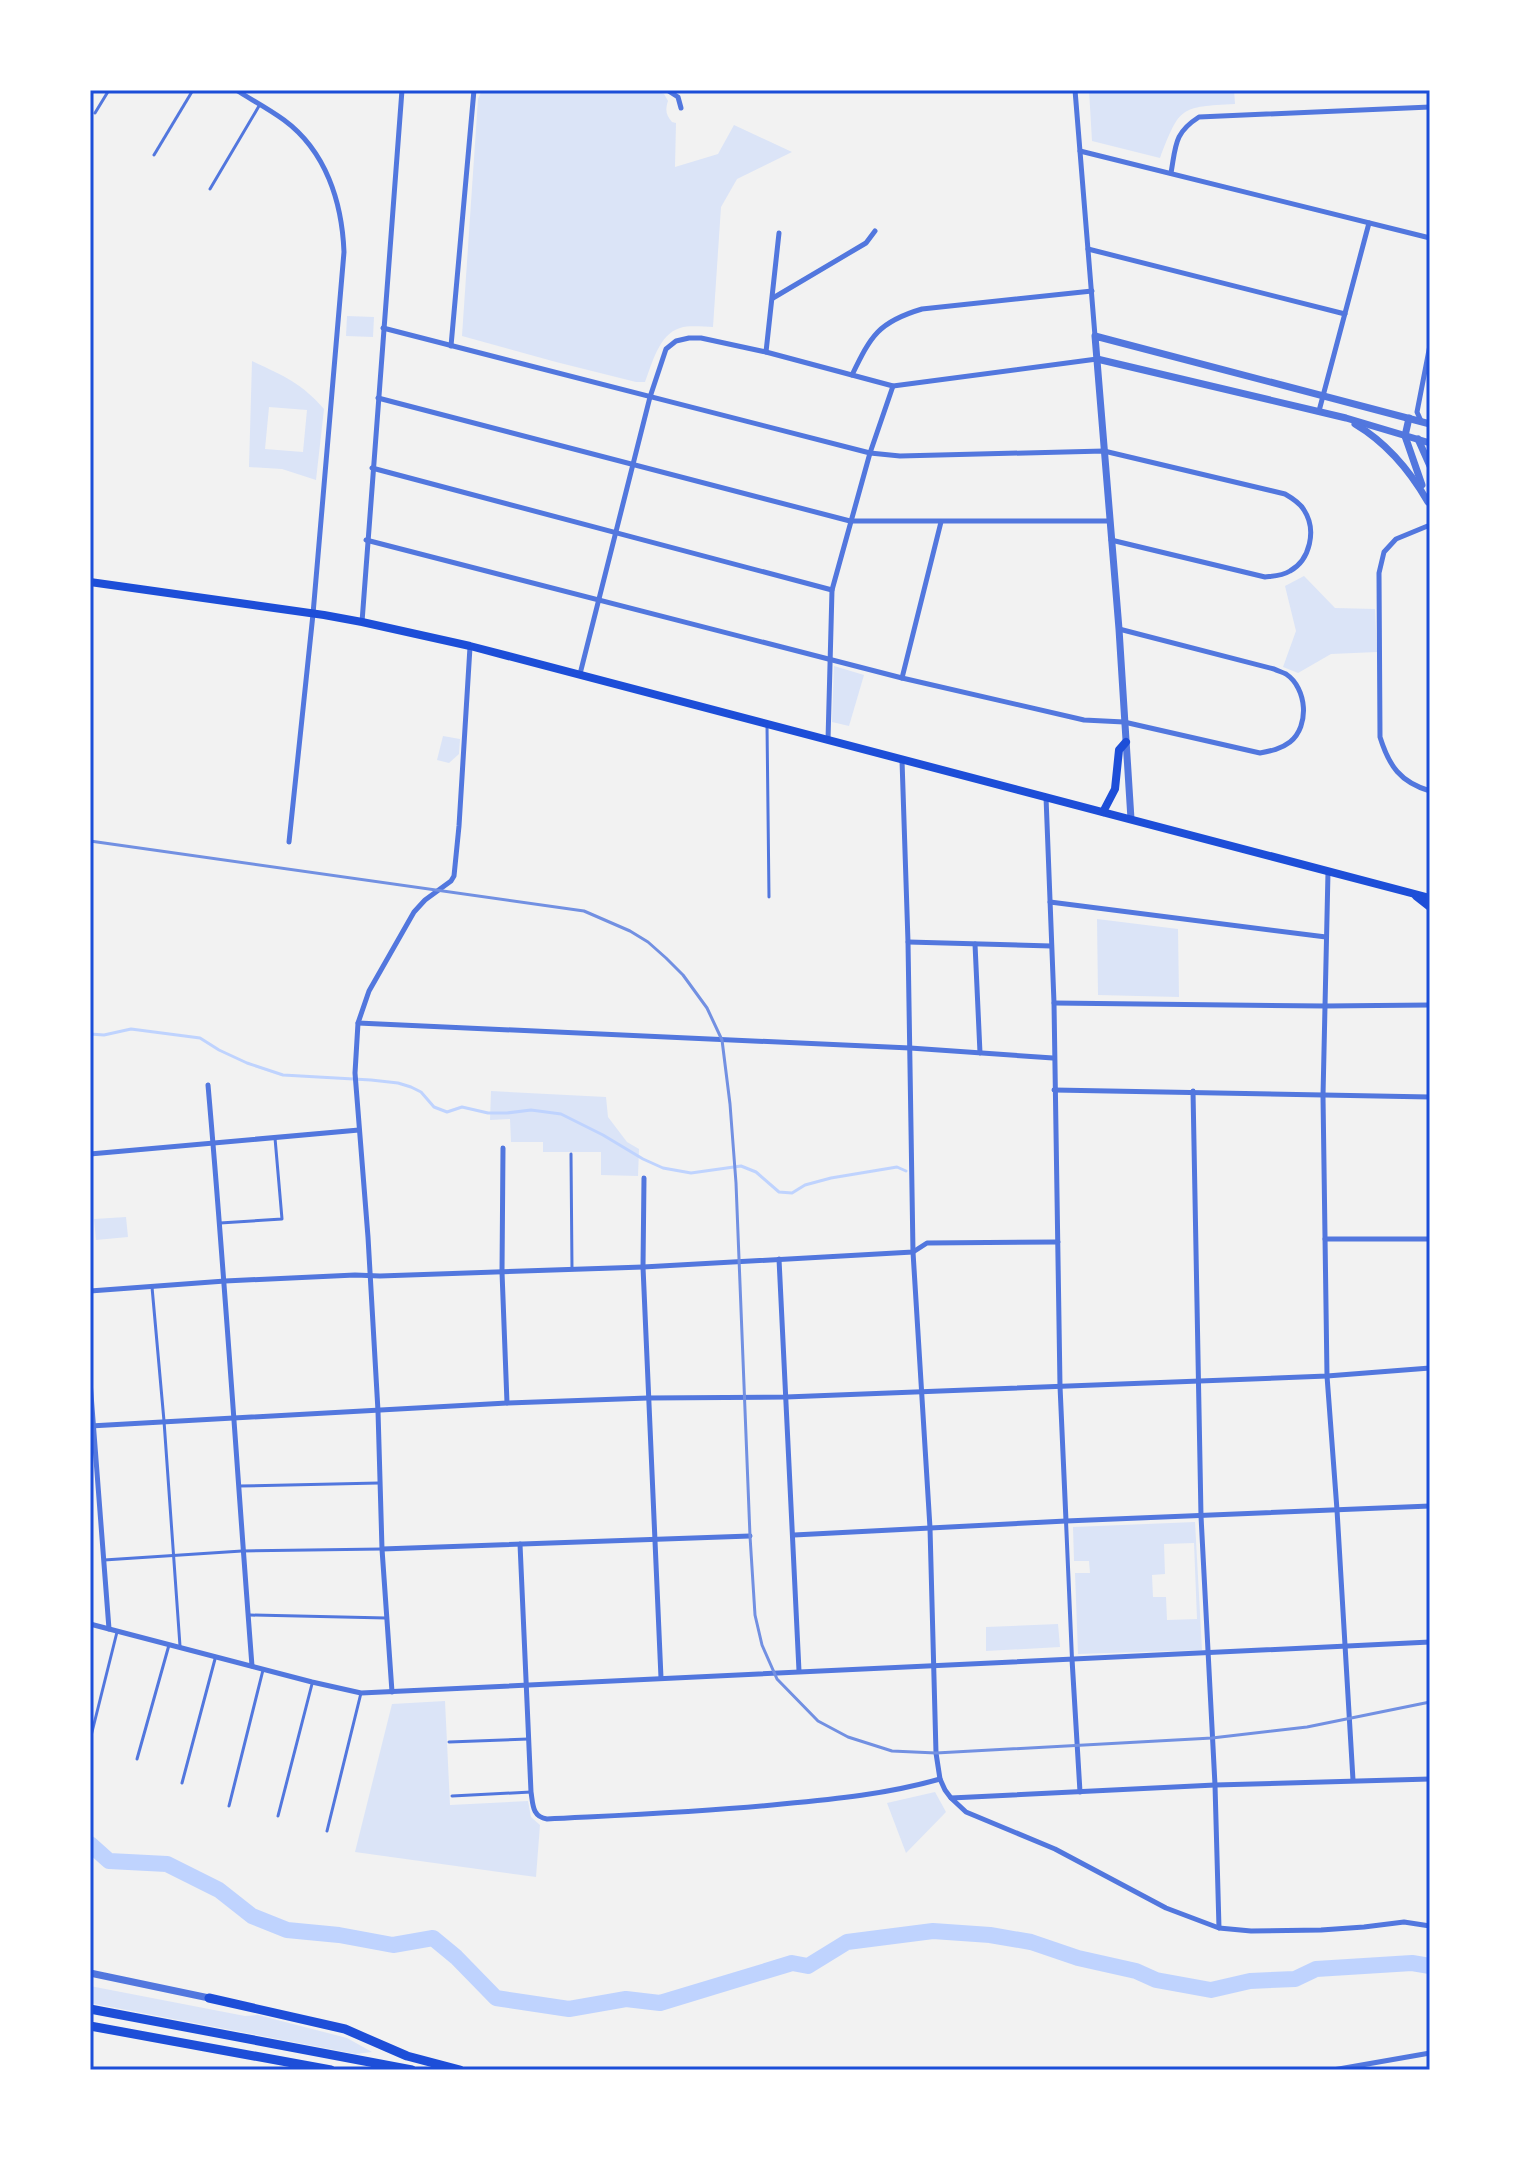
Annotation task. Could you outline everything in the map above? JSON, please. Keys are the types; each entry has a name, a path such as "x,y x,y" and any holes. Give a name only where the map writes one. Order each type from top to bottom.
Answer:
{"highway":[{"path":"209,1998 345,2029 407,2056 460,2070"},
{"path":"90,2009 412,2070"},
{"path":"90,2026 331,2070"}],"main road":[{"path":"90,582 362,622 470,646 1430,898"},
{"path":"1103,812 1115,789 1119,750 1126,742"},
{"path":"1412,893 1430,907"}],"street":[{"path":"236,90 286,121 310,146 324,167 339,205 343,230 344,252 313,614 289,842"},
{"path":"362,622 402,90"},
{"path":"451,346 474,90"},
{"path":"667,90 678,97 681,108"},
{"path":"1075,90 1119,629 1131,819"},
{"path":"1171,173 1178,139 1185,126 1199,117 1430,107"},
{"path":"1080,151 1430,238"},
{"path":"1319,412 1369,223"},
{"path":"773,298 866,243 875,231"},
{"path":"766,352 779,233"},
{"path":"1088,249 1345,314"},
{"path":"852,375 866,346 880,328 900,315 922,309 1092,291"},
{"path":"383,328 870,453 900,456 1104,451 1285,494 1304,510 1310,522 1311,538 1308,549 1292,570 1279,576 1265,577 1111,540"},
{"path":"1095,336 1430,424"},
{"path":"580,674 650,397 666,349 676,341 701,338 893,386 1097,359 1346,418 1430,443"},
{"path":"1430,345 1417,412 1421,421 1418,439 1430,466"},
{"path":"828,740 832,590 870,453 893,386"},
{"path":"378,398 850,521 1110,521"},
{"path":"1417,412 1409,418 1405,436 1429,504"},
{"path":"1346,418 1385,445 1416,481 1429,504"},
{"path":"372,468 832,590"},
{"path":"902,678 941,522"},
{"path":"1430,525 1396,539 1384,552 1379,573 1380,737 1386,757 1401,777 1430,791"},
{"path":"366,540 902,678 1084,720 1124,722 1260,753 1275,750 1293,740 1305,709 1297,686 1286,674 1119,629"},
{"path":"392,1692 382,1549 378,1411 355,1073 358,1023 369,991 414,912 454,876 470,646"},
{"path":"902,759 913,1252 930,1528 936,1753 940,1779 951,1798 966,1812 1055,1849 1166,1908 1219,1928 1321,1930 1404,1922 1430,1926"},
{"path":"1046,797 1054,1003 1060,1386 1080,1792"},
{"path":"1328,871 1323,1096 1327,1376 1353,1780"},
{"path":"1050,902 1326,937"},
{"path":"908,942 1051,946"},
{"path":"975,944 980,1053"},
{"path":"1054,1003 1430,1005"},
{"path":"358,1023 910,1048 1053,1058"},
{"path":"208,1085 252,1666"},
{"path":"1054,1090 1430,1097"},
{"path":"1193,1091 1201,1516 1219,1928"},
{"path":"90,1154 359,1130"},
{"path":"503,1148 502,1272 507,1403"},
{"path":"644,1178 643,1267 661,1678"},
{"path":"1325,1239 1430,1239"},
{"path":"90,1291 225,1281 643,1267 913,1252 927,1243 1058,1242"},
{"path":"779,1259 799,1671"},
{"path":"92,1426 507,1403 786,1397 1327,1376 1430,1368"},
{"path":"90,1381 109,1629"},
{"path":"794,1535 1430,1506"},
{"path":"382,1549 750,1536"},
{"path":"520,1544 531,1792 534,1811 542,1818 692,1812 842,1799 884,1793 940,1779"},
{"path":"90,1624 361,1693 1430,1642"},
{"path":"951,1798 1215,1785 1430,1779"},
{"path":"90,1973 209,1998"},
{"path":"1333,2070 1430,2053"}],"lane":[{"path":"95,113 109,90"},
{"path":"154,155 193,90"},
{"path":"210,189 260,105"},
{"path":"767,723 769,897"},
{"path":"220,1223 282,1219 275,1137"},
{"path":"571,1154 572,1269"},
{"path":"152,1287 181,1649"},
{"path":"238,1486 379,1483"},
{"path":"90,1495 99,1495"},
{"path":"104,1560 242,1551 382,1549"},
{"path":"248,1615 386,1618"},
{"path":"90,1740 117,1632"},
{"path":"137,1759 169,1645"},
{"path":"182,1783 215,1657"},
{"path":"229,1806 263,1669"},
{"path":"278,1816 312,1682"},
{"path":"327,1831 361,1693"},
{"path":"449,1742 528,1739"},
{"path":"452,1796 531,1792"}],"shaded area":[{"path":"482,90 654,90 664,94 668,101 667,115 676,123 675,167 718,154 734,125 792,152 737,179 721,207 713,327 688,327 673,331 657,350 645,382 462,336 478,99"},
{"path":"1089,90 1234,90 1235,104 1203,106 1184,113 1172,128 1160,158 1092,141"},
{"path":"347,316 374,317 373,337 346,336"},
{"path":"252,361 299,386 324,409 316,480 282,469 249,467","holes":["269,407 307,410 303,452 265,449"]},
{"path":"1304,576 1335,608 1375,609 1377,652 1331,654 1298,673 1283,667 1296,631 1285,586"},
{"path":"834,666 864,675 849,726 832,722"},
{"path":"443,736 460,739 459,754 449,763 437,760"},
{"path":"1097,919 1178,929 1179,997 1098,995"},
{"path":"491,1091 606,1097 608,1117 627,1142 639,1149 638,1176 601,1175 601,1152 543,1152 543,1142 511,1142 510,1119 490,1120"},
{"path":"126,1217 128,1237 96,1240 94,1219"},
{"path":"1195,1522 1202,1650 1078,1654 1075,1573 1090,1573 1089,1561 1074,1561 1073,1527","holes":["1194,1543 1197,1619 1167,1620 1166,1597 1153,1597 1152,1575 1165,1574 1164,1544"]},
{"path":"1058,1624 1060,1647 986,1651 986,1627"},
{"path":"445,1701 450,1805 528,1801 531,1817 540,1825 536,1877 355,1852 392,1704"},
{"path":"935,1792 946,1812 906,1853 887,1803"},
{"path":"90,1986 245,2016 258,2015 347,2038 372,2052 356,2054 90,2003"}],"waterway":[{"path":"90,1034 104,1035 131,1029 200,1038 247,1063 283,1075 398,1083 421,1092 434,1107 447,1112 462,1107 488,1113 531,1110 561,1114 663,1168 691,1173 741,1166 756,1172 779,1192 792,1193 805,1185 831,1178 897,1167 906,1171"},
{"path":"90,1844 109,1861 167,1864 219,1890 252,1916 287,1930 393,1945 433,1938 496,1998 569,2009 626,1999 660,2003 792,1963 808,1966 847,1942 933,1931 1031,1942 1078,1958 1136,1971 1156,1980 1211,1990 1250,1981 1295,1979 1316,1969 1412,1963 1430,1966"}],"railway":[{"path":"90,841 584,911 648,942 683,975 707,1008 722,1040 730,1104 755,1615 762,1645 777,1679 818,1721 848,1737 892,1751 936,1753 1212,1738 1307,1727 1430,1702"}]}
